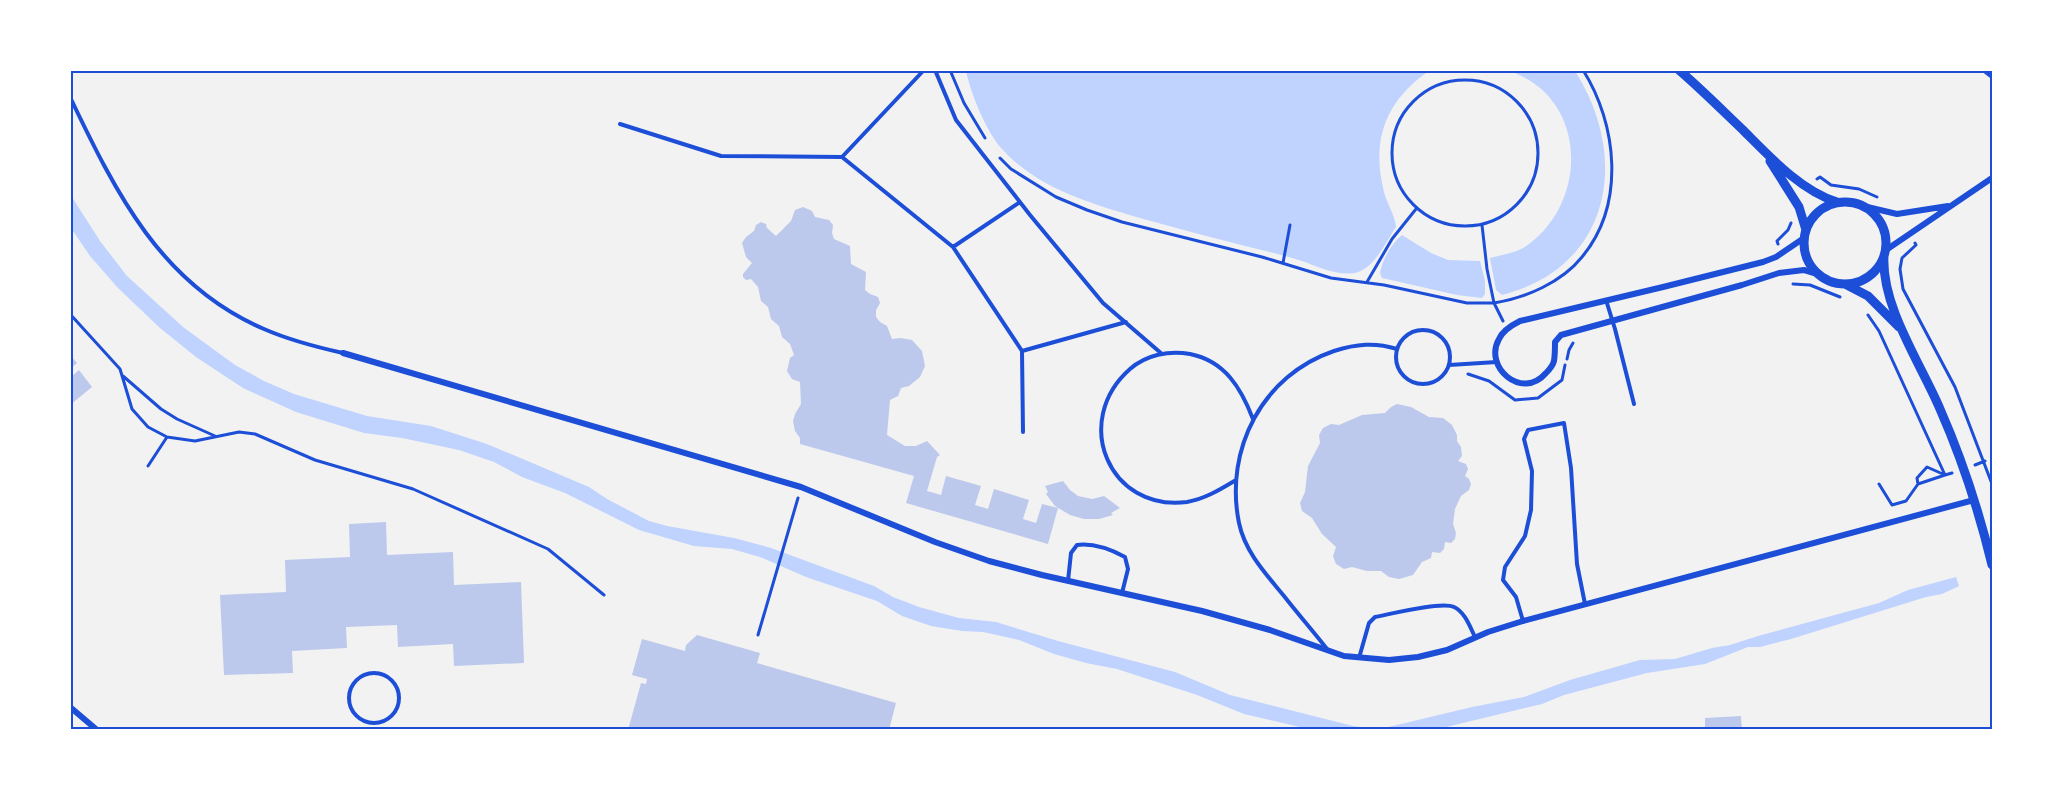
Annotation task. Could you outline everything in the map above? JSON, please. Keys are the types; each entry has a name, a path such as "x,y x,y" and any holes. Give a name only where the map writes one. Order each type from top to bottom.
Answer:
{"street":[{"path":"1679,70 1766,154 1816,193 1837,202 1854,203 1898,214 1952,205"},
{"path":"1766,154 1799,207 1805,234 1804,247 1810,263 1828,280 1861,291 1901,329"},
{"path":"1844,284 1869,276 1876,270 1885,253 1992,178"},
{"path":"1821,275 1804,270 1779,273 1561,335 1555,342 1554,362 1545,374 1533,382 1514,382 1508,378 1498,362 1496,345 1498,339 1507,328 1520,321 1776,257 1805,234 1815,215 1821,209 1837,202"},
{"path":"1863,206 1881,222 1886,238 1884,274 1889,292 1901,329 1940,409 1974,500 1992,565"},
{"path":"343,353 801,487 962,552 1017,569 1174,604 1270,630 1330,652 1359,658 1389,660 1418,657 1447,650 1523,621 1974,500"},
{"path":"70,707 97,729"}],"lane":[{"path":"842,157 924,70"},
{"path":"935,70 956,120 1020,202 1103,303 1162,354"},
{"path":"1983,70 1992,76"},
{"path":"70,97 119,193 152,243 172,265 214,301 238,316 290,339 343,353"},
{"path":"620,124 721,156 842,157 953,247 1022,351 1023,432"},
{"path":"953,247 1020,202"},
{"path":"1606,300 1634,404"},
{"path":"1022,351 1126,322"},
{"path":"1431,331 1447,345 1449,365 1435,381 1414,383 1408,380 1396,363 1397,349 1410,333 1431,331"},
{"path":"1330,652 1267,576 1251,552 1239,522 1237,479 1242,446 1253,419 1267,398 1295,370 1324,355 1364,344 1385,345 1397,349"},
{"path":"1237,479 1199,499 1188,502 1154,500 1133,490 1110,465 1102,444 1100,433 1103,407 1114,384 1133,366 1162,354 1184,353 1205,358 1216,364 1236,382 1253,419"},
{"path":"1449,365 1498,362"},
{"path":"1523,621 1516,597 1503,580 1505,567 1525,536 1531,510 1532,471 1524,439 1528,430 1564,423 1571,468 1577,564 1585,604"},
{"path":"1068,581 1071,553 1077,545 1087,544 1125,556 1128,569 1122,593"},
{"path":"1359,658 1369,623 1376,617 1442,605 1453,606 1461,612 1476,638"},
{"path":"373,673 382,674 391,679 397,687 399,696 398,706 393,715 386,721 376,724 357,717 351,709 349,699 350,690 355,681 363,675 373,673"},
{"path":"376,724 376,729"}],"path":[{"path":"950,70 972,117 987,142"},
{"path":"995,153 1011,169 1056,196 1087,210 1145,228 1283,263 1331,278 1367,282 1467,303 1494,303 1507,301 1533,291 1570,269 1588,249 1603,218 1611,183 1610,141 1600,106 1582,70"},
{"path":"1457,80 1480,82 1504,92 1521,107 1533,127 1538,150 1534,175 1524,197 1504,215 1482,225 1448,225 1417,209 1401,189 1392,166 1392,141 1401,117 1414,100 1434,87 1457,80"},
{"path":"1367,282 1392,239 1417,209"},
{"path":"1283,263 1290,225"},
{"path":"1482,225 1494,303 1507,328"},
{"path":"1885,253 1900,269 1903,289 1955,387 1992,484"},
{"path":"1889,292 1902,282"},
{"path":"1788,283 1810,285 1842,297"},
{"path":"1874,301 1863,309 1879,331 1945,475 1918,484 1906,501 1892,505 1879,483"},
{"path":"70,314 120,369 132,409 148,427 167,437 195,441 239,432 255,434 315,460 412,489 548,549 604,595"},
{"path":"1443,374 1464,373 1489,381 1515,399 1538,398 1562,380 1569,350 1577,339"},
{"path":"122,375 161,409 216,437"},
{"path":"148,466 167,437"},
{"path":"1918,484 1917,478 1923,470 1927,467 1935,470"},
{"path":"758,635 796,505"}],"water":[{"path":"966,71 1429,71 1402,95 1392,109 1381,139 1380,173 1396,227 1379,254 1368,266 1348,274 1127,214 1088,202 1050,186 1017,163 996,141 980,112"},
{"path":"1509,71 1575,71 1592,104 1602,138 1605,172 1600,205 1588,234 1568,260 1539,281 1502,295 1496,290 1490,258 1525,247 1549,224 1562,201 1570,176 1571,150 1565,125 1553,102 1534,84"},
{"path":"70,194 100,241 127,276 183,327 235,365 294,394 367,416 431,426 487,444 589,487 649,521 771,548 874,586 893,597 919,607 959,618 996,622 1175,672 1230,695 1353,726 1380,729 1308,729 1244,714 1197,695 1117,669 1054,654 1019,640 983,632 931,626 902,616 877,601 806,577 760,557 732,549 694,546 639,530 565,493 522,477 494,462 459,450 364,433 296,412 243,388 196,357 160,328 118,288 90,256 71,228"},
{"path":"1402,235 1431,253 1448,260 1480,261 1485,281 1485,294 1482,298 1457,295 1382,278 1380,273 1385,257"},
{"path":"1956,577 1959,586 1942,594 1791,639 1760,647 1748,647 1705,664 1647,673 1564,695 1542,704 1438,729 1380,729 1524,697 1570,680 1640,660 1675,659 1730,645 1879,603 1908,590"}],"building":[{"path":"803,207 812,211 815,217 829,220 833,225 834,239 850,246 851,264 866,272 865,290 878,297 880,303 876,310 876,317 887,326 892,339 912,340 922,351 925,366 920,377 909,386 901,388 898,396 890,400 887,435 905,446 916,446 927,441 940,455 937,457 927,491 941,495 946,476 981,486 975,505 988,509 994,489 1029,500 1023,519 1036,523 1042,504 1058,508 1048,544 906,503 914,476 800,444 793,421 801,404 800,382 792,379 787,371 790,358 794,355 790,344 782,337 779,326 771,319 768,307 761,301 758,287 751,279 746,280 743,277 752,263 746,257 742,243 761,222 766,224 776,236 791,221 795,210"},
{"path":"70,355 77,363 70,369"},
{"path":"79,370 92,387 70,405 70,378"},
{"path":"1397,404 1411,407 1429,417 1443,418 1452,425 1461,447 1462,456 1458,461 1466,464 1468,469 1465,476 1471,484 1469,490 1461,496 1455,509 1453,524 1455,539 1451,543 1445,542 1444,549 1440,553 1432,552 1431,558 1422,562 1413,575 1399,579 1389,577 1381,571 1367,571 1352,567 1344,569 1336,564 1333,556 1336,547 1322,534 1312,518 1302,511 1300,503 1305,492 1308,466 1320,443 1319,435 1323,428 1331,424 1339,425 1362,415 1385,413"},
{"path":"1063,481 1078,496 1092,499 1104,496 1120,508 1111,513 1113,515 1099,519 1084,519 1070,515 1055,506 1046,494 1048,492 1045,486"},
{"path":"386,522 387,555 453,552 454,585 521,582 524,663 454,666 453,644 398,647 397,625 346,627 347,648 292,651 293,673 224,675 220,595 286,592 285,560 350,557 349,524"},
{"path":"697,635 760,653 757,663 896,703 889,730 628,730 641,683 646,684 647,679 632,675 642,639 685,651 686,645"},
{"path":"1741,716 1742,730 1684,730 1684,728 1705,727 1705,718"}]}
